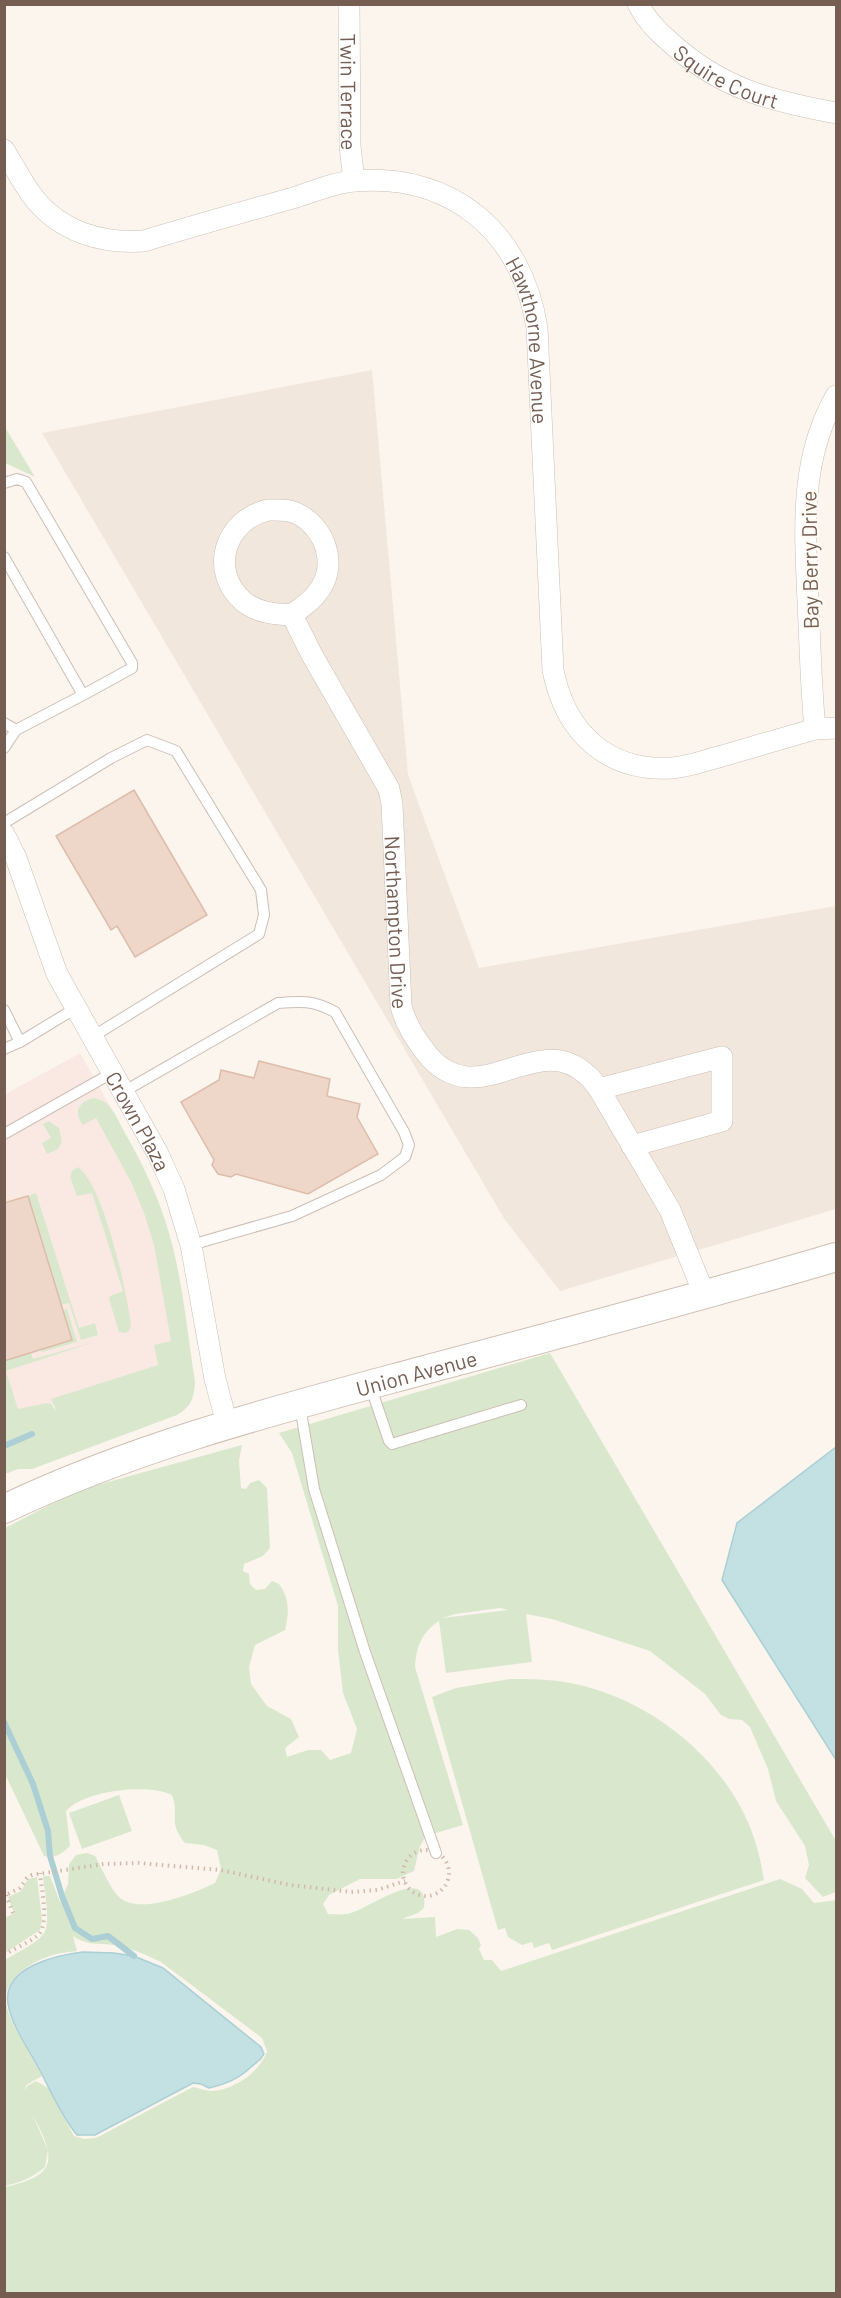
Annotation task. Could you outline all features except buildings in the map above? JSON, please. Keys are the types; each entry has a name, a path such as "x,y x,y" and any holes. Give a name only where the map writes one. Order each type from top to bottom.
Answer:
{"street":[{"name":"Twin Terrace","path":"349,4 350,146 354,181"},
{"name":"Squire Court","path":"638,4 655,28 687,58 708,72 739,88 772,100 837,113"},
{"name":"Hawthorne Avenue","path":"4,150 33,198 50,215 86,235 112,242 144,240 354,181 400,182 421,186 450,198 473,212 494,231 511,253 525,278 534,304 554,670 557,691 579,730 606,753 625,762 648,768 673,768 815,729 837,728"},
{"name":"Bay Berry Drive","path":"815,729 805,514 810,465 824,422 837,396"},
{"path":"286,510 296,513 310,522 321,535 327,552 328,568 318,593 292,615 260,611 245,603 233,590 226,574 224,557 228,540 238,525 258,512 286,510"},
{"name":"Northampton Drive","path":"292,615 312,656 389,789 392,804 401,1006 416,1039 434,1064 447,1073 463,1078 480,1077 540,1060 557,1060 573,1065 587,1074 599,1089 670,1210 705,1296"},
{"name":"Crown Plaza","path":"4,834 16,858 53,964 174,1189 191,1245 215,1379 226,1424"},
{"path":"599,1089 722,1057 722,1122 632,1146"},
{"name":"Union Avenue","path":"4,1509 142,1452 226,1424 705,1296 837,1257"}],"lane":[{"path":"4,483 17,479 26,482 132,663 132,668 16,730 4,748"},
{"path":"4,557 83,695"},
{"path":"4,723 16,730"},
{"path":"4,823 111,758 147,740 176,751 261,890 264,915 259,934 92,1036"},
{"path":"123,1092 278,1003 303,1001 319,1003 335,1012 404,1132 409,1146 405,1157 381,1175 292,1216 191,1245"},
{"path":"4,1049 20,1042 76,1008"},
{"path":"4,1010 20,1042"},
{"path":"4,1134 112,1073"},
{"path":"370,1385 389,1441 393,1444 521,1405"},
{"path":"299,1404 308,1466 317,1500 365,1652 436,1853"}],"path":[{"path":"421,1851 436,1853 447,1863 449,1870 447,1885 442,1891 421,1896 408,1888 405,1881 405,1866 408,1859 421,1851"},
{"path":"13,1912 5,1894 20,1888 29,1876 104,1864 174,1865 220,1870 320,1890 351,1892 377,1890 405,1881"},
{"path":"4,1955 36,1937 42,1929 44,1918 41,1873"}],"shaded area":[{"path":"372,370 408,775 479,968 836,906 836,1209 560,1291 505,1220 42,433"},
{"path":"80,1053 139,1158 156,1195 169,1234 179,1278 192,1362 14,1417 4,1387 4,1095"}],"green space":[{"path":"5,427 35,477 5,463"},
{"path":"93,1098 104,1102 116,1116 144,1169 165,1220 178,1269 195,1381 193,1397 189,1405 177,1415 32,1469 18,1469 5,1474 4,1361 31,1353 33,1359 94,1342 6,1371 18,1409 47,1403 56,1410 51,1399 158,1365 154,1345 171,1341 154,1245 144,1213 131,1182 96,1118 83,1125 78,1116 81,1105"},
{"path":"49,1121 59,1128 62,1142 58,1149 47,1154 42,1143 51,1138 43,1124"},
{"path":"78,1167 88,1178 97,1195 113,1241 131,1325 129,1331 125,1333 119,1332 109,1299 110,1296 123,1291 92,1193 77,1196 70,1177 72,1171"},
{"path":"36,1193 79,1328 95,1323 98,1335 81,1340 69,1303 61,1305 28,1196"},
{"path":"67,1309 77,1342 42,1352 41,1349 72,1340 63,1310"},
{"path":"550,1353 836,1841 836,1892 823,1897 805,1878 809,1865 805,1846 776,1801 768,1769 750,1727 742,1720 729,1719 721,1715 705,1694 650,1651 552,1619 526,1614 532,1662 446,1673 439,1621 424,1635 417,1653 415,1667 463,1825 426,1836 420,1846 414,1871 396,1879 360,1879 329,1895 323,1904 328,1914 347,1914 394,1893 417,1889 423,1895 424,1908 402,1919 435,1917 436,1937 457,1929 469,1930 478,1938 481,1945 479,1949 484,1960 492,1960 501,1971 780,1879 802,1889 814,1903 836,1900 836,2293 5,2293 5,2187 22,2183 43,2171 48,2164 48,2151 45,2167 40,2171 26,2179 5,2186 5,1960 44,1933 47,1914 43,1876 50,1876 60,1902 68,1884 69,1864 76,1855 87,1853 95,1856 119,1897 128,1902 153,1904 181,1897 215,1883 221,1869 217,1850 204,1845 185,1843 176,1829 172,1795 148,1789 101,1794 75,1804 66,1811 70,1846 58,1855 44,1856 5,1774 5,1528 79,1490 242,1445 239,1461 241,1488 246,1489 250,1483 259,1480 267,1488 270,1548 263,1556 244,1564 243,1571 249,1574 250,1584 256,1590 265,1589 272,1581 279,1584 288,1606 285,1630 255,1645 249,1667 251,1684 267,1706 291,1719 299,1737 285,1748 287,1757 308,1750 321,1750 330,1760 351,1753 357,1729 343,1693 338,1650 338,1606 292,1453 279,1433","holes":["500,1608 508,1610 443,1618 455,1614","73,1936 88,1943 127,1948 161,1962 262,2038 267,2051 259,2066 246,2078 220,2090 207,2091 193,2087 96,2138 84,2139 74,2136 48,2088 36,2081 27,2086 25,2091 26,2085 42,2076 17,2031 6,2004 9,1987 19,1973 27,1967 53,1955 77,1951"]},
{"path":"510,1679 555,1681 598,1690 626,1701 678,1733 720,1776 737,1801 755,1840 764,1880 552,1950 549,1943 534,1948 532,1942 522,1945 508,1937 505,1928 498,1930 432,1697 456,1688"},
{"path":"119,1795 132,1831 82,1849 69,1813"},
{"path":"37,1877 42,1919 40,1930 5,1953 5,1918 14,1913 8,1897 21,1891 28,1879"}],"water":[{"path":"836,1447 836,1760 722,1580 737,1523"},
{"path":"83,1952 134,1956 163,1968 261,2047 264,2054 241,2075 226,2083 209,2088 193,2083 95,2135 77,2135 61,2111 20,2036 8,2004 8,1991 22,1972 34,1965 59,1956"}],"waterway":[{"path":"4,1446 32,1434"},
{"path":"4,1722 33,1784 48,1831 50,1856 75,1928 92,1939 108,1936 134,1956"}]}
